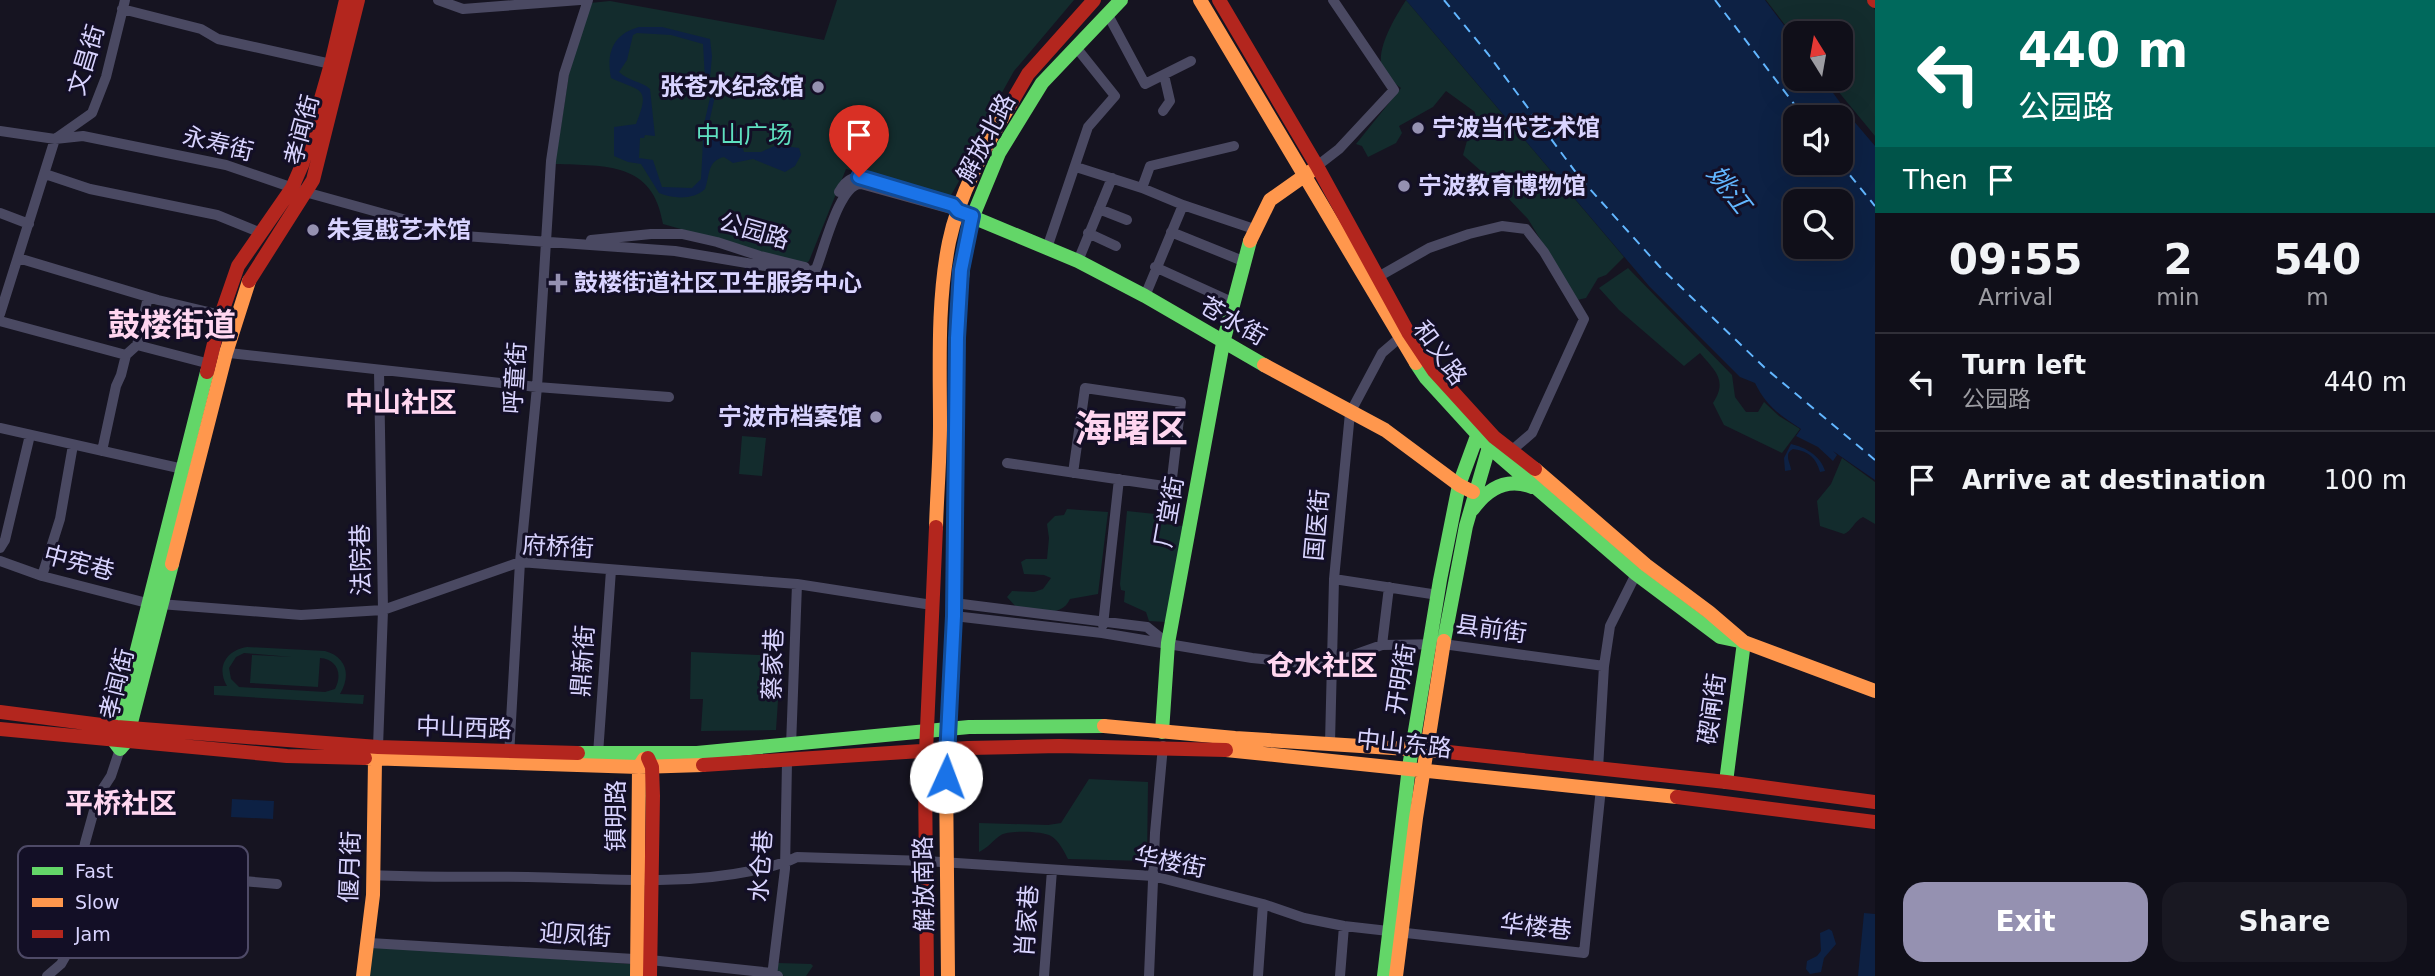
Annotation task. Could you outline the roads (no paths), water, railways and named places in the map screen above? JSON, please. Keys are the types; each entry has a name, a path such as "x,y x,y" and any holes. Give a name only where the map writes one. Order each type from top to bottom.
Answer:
{"main road":[{"name":"孝闻街","path":"154,604 183,469 216,356 248,283 299,190 302,165 346,0"},
{"name":"孝闻街","path":"121,737 216,356 221,315 238,266 261,233 299,190 313,180 358,0"},
{"name":"解放北路","path":"947,749 954,609 957,338 965,214 985,147 1028,74 1094,0"},
{"name":"解放北路","path":"926,750 940,429 940,313 949,242 1042,83 1121,0"},
{"name":"和义路","path":"1200,0 1378,277 1403,335 1494,437 1531,465 1645,564 1728,626 1744,642"},
{"name":"和义路","path":"1219,0 1426,378 1477,436 1636,574 1720,637 1744,642 1875,691"},
{"name":"厂堂街","path":"1162,739 1168,643 1232,302 1254,229 1270,201 1312,171"},
{"name":"苍水街","path":"965,214 1078,261 1144,296 1223,343 1385,430 1459,485 1473,492"},
{"name":"开明街","path":"1437,644 1438,595 1459,485 1477,436"},
{"name":"开明街","path":"1384,976 1395,932 1415,768 1437,644 1473,492 1489,447"},
{"path":"1467,519 1480,496 1494,487 1512,483 1526,484 1537,490"},
{"name":"碶闸街","path":"1726,782 1744,642"},
{"name":"中山西路","path":"0,712 121,737"},
{"name":"中山东路","path":"927,730 1110,726 1204,748 1601,788 1875,822"},
{"name":"中山西路","path":"0,729 121,737 287,755 376,753 696,767 926,750"},
{"name":"中山西路","path":"509,758 598,754 646,763 696,753 791,746 927,730"},
{"name":"中山东路","path":"926,750 1162,739 1330,743 1419,749 1726,782 1875,802"},
{"name":"解放南路","path":"947,749 948,976"},
{"name":"解放南路","path":"926,750 927,976"},
{"name":"偃月街","path":"363,976 370,943 374,875 376,753"},
{"name":"镇明路","path":"646,763 644,960 650,976"},
{"name":"开明街","path":"1395,932 1396,976"},
{"name":"镇明路","path":"637,976 644,960"}],"street":[{"path":"438,0 463,9 580,0"},
{"name":"呼童街","path":"509,758 520,562 537,387 551,161 564,74 588,0"},
{"path":"1312,171 1339,149 1394,90 1333,0"},
{"path":"124,5 201,29 218,39 331,64"},
{"name":"文昌街","path":"55,139 92,113 106,77 124,5"},
{"path":"1107,13 1145,84 1191,61"},
{"path":"1047,248 1088,127 1115,96 1075,46"},
{"path":"1163,111 1170,101 1164,75"},
{"name":"永寿街","path":"0,131 55,139 83,136 109,141 226,165 299,190 464,236 545,241"},
{"path":"0,314 4,286 18,258 55,139"},
{"path":"1142,188 1150,166 1234,146"},
{"path":"1076,167 1254,229"},
{"path":"45,174 90,189 217,215 261,233"},
{"name":"公园路","path":"545,241 578,242 651,234 682,234 806,267 812,264 841,189 854,177 953,205 965,214"},
{"path":"1078,261 1112,178"},
{"name":"公园路","path":"545,241 675,251 808,272 816,269 841,202 849,188 855,184 965,214"},
{"path":"1144,296 1183,205"},
{"path":"1099,209 1127,220"},
{"path":"0,213 29,224"},
{"path":"1378,277 1429,248 1502,226 1526,229 1544,252 1584,319 1532,433 1511,452"},
{"path":"1171,232 1243,261"},
{"path":"1088,233 1116,246"},
{"path":"18,258 148,297 221,315"},
{"path":"1155,267 1232,302"},
{"path":"102,451 116,386 126,355 137,345 148,297"},
{"path":"0,321 126,355"},
{"name":"国医街","path":"1330,743 1334,579 1350,413 1382,353 1403,335"},
{"path":"137,345 216,356 669,397"},
{"name":"法院巷","path":"376,753 383,610 379,371"},
{"path":"1007,463 1119,480 1171,487 1181,402 1086,388 1073,473"},
{"path":"0,428 183,469"},
{"path":"0,548 5,540 30,435"},
{"path":"42,576 60,519 73,445"},
{"path":"1102,633 1119,480"},
{"name":"中宪巷","path":"0,561 42,576 154,604"},
{"name":"府桥街","path":"154,604 301,615 383,610 520,562 797,583 932,605"},
{"name":"鼎新街","path":"598,754 611,570"},
{"path":"1598,769 1604,666 1610,626 1636,574"},
{"path":"1334,579 1438,595"},
{"name":"蔡家巷","path":"791,746 797,583"},
{"path":"1382,645 1388,587"},
{"path":"954,609 1147,626 1168,643"},
{"path":"954,609 1252,658 1332,666"},
{"name":"县前街","path":"1332,666 1382,645 1437,644 1604,666"},
{"path":"85,846 98,796 111,776 121,737"},
{"path":"1149,976 1162,739"},
{"name":"水仓巷","path":"774,975 785,864 787,762"},
{"name":"华楼巷","path":"1395,932 1584,953 1601,788"},
{"name":"华楼街","path":"374,875 433,878 713,879 785,864 797,857 947,862 1153,876 1263,904 1304,918 1395,932"},
{"name":"肖家巷","path":"1045,976 1052,870"},
{"path":"248,881 277,884"},
{"path":"1258,976 1263,904"},
{"path":"1340,976 1344,926"},
{"name":"迎凤街","path":"370,943 644,960 774,975"},
{"path":"47,976 64,958"}],"water":[{"name":"姚江","path":"1406,0 1765,0 1783,24 1783,91 1832,91 1842,105 1783,105 1783,175 1853,175 1853,120 1875,146 1875,480 1833,451 1837,455 1833,461 1818,447 1796,436 1801,429 1774,409 1755,383 1740,377 1649,286"},
{"path":"639,27 662,27 710,39 710,78 715,96 709,123 712,131 737,131 744,152 761,152 777,145 799,148 801,155 795,166 785,172 753,159 733,163 724,157 712,165 705,189 689,197 677,197 659,193 641,164 614,156 614,127 636,124 643,103 640,92 611,78 610,60 613,46 630,30","holes":["633,35 671,35 703,44 705,79 710,98 704,124 701,179 692,188 662,187 653,160 639,158 640,138 645,135 655,136 650,89 619,72 627,60"]},
{"path":"1791,444 1812,453 1825,471 1820,472 1808,453 1793,449 1788,454 1791,470 1785,471 1784,458"},
{"path":"232,799 274,801 273,819 231,817"},
{"path":"1864,913 1875,914 1875,976 1858,976"},
{"path":"1829,929 1836,944 1824,958 1821,972 1810,974 1806,969 1807,961 1821,951 1820,933"}],"place":[{"name":"张苍水纪念馆","path":"818,87"},
{"name":"宁波当代艺术馆","path":"1418,128"},
{"name":"宁波教育博物馆","path":"1404,186"},
{"name":"朱复戡艺术馆","path":"313,230"},
{"name":"鼓楼街道社区卫生服务中心","path":"558,283"},
{"name":"宁波市档案馆","path":"876,417"}],"district":[{"name":"鼓楼街道","path":"172,325"},
{"name":"中山社区","path":"401,402"},
{"name":"海曙区","path":"1131,429"},
{"name":"仓水社区","path":"1322,665"},
{"name":"平桥社区","path":"121,803"}],"park label":[{"name":"中山广场","path":"744,135"}]}
